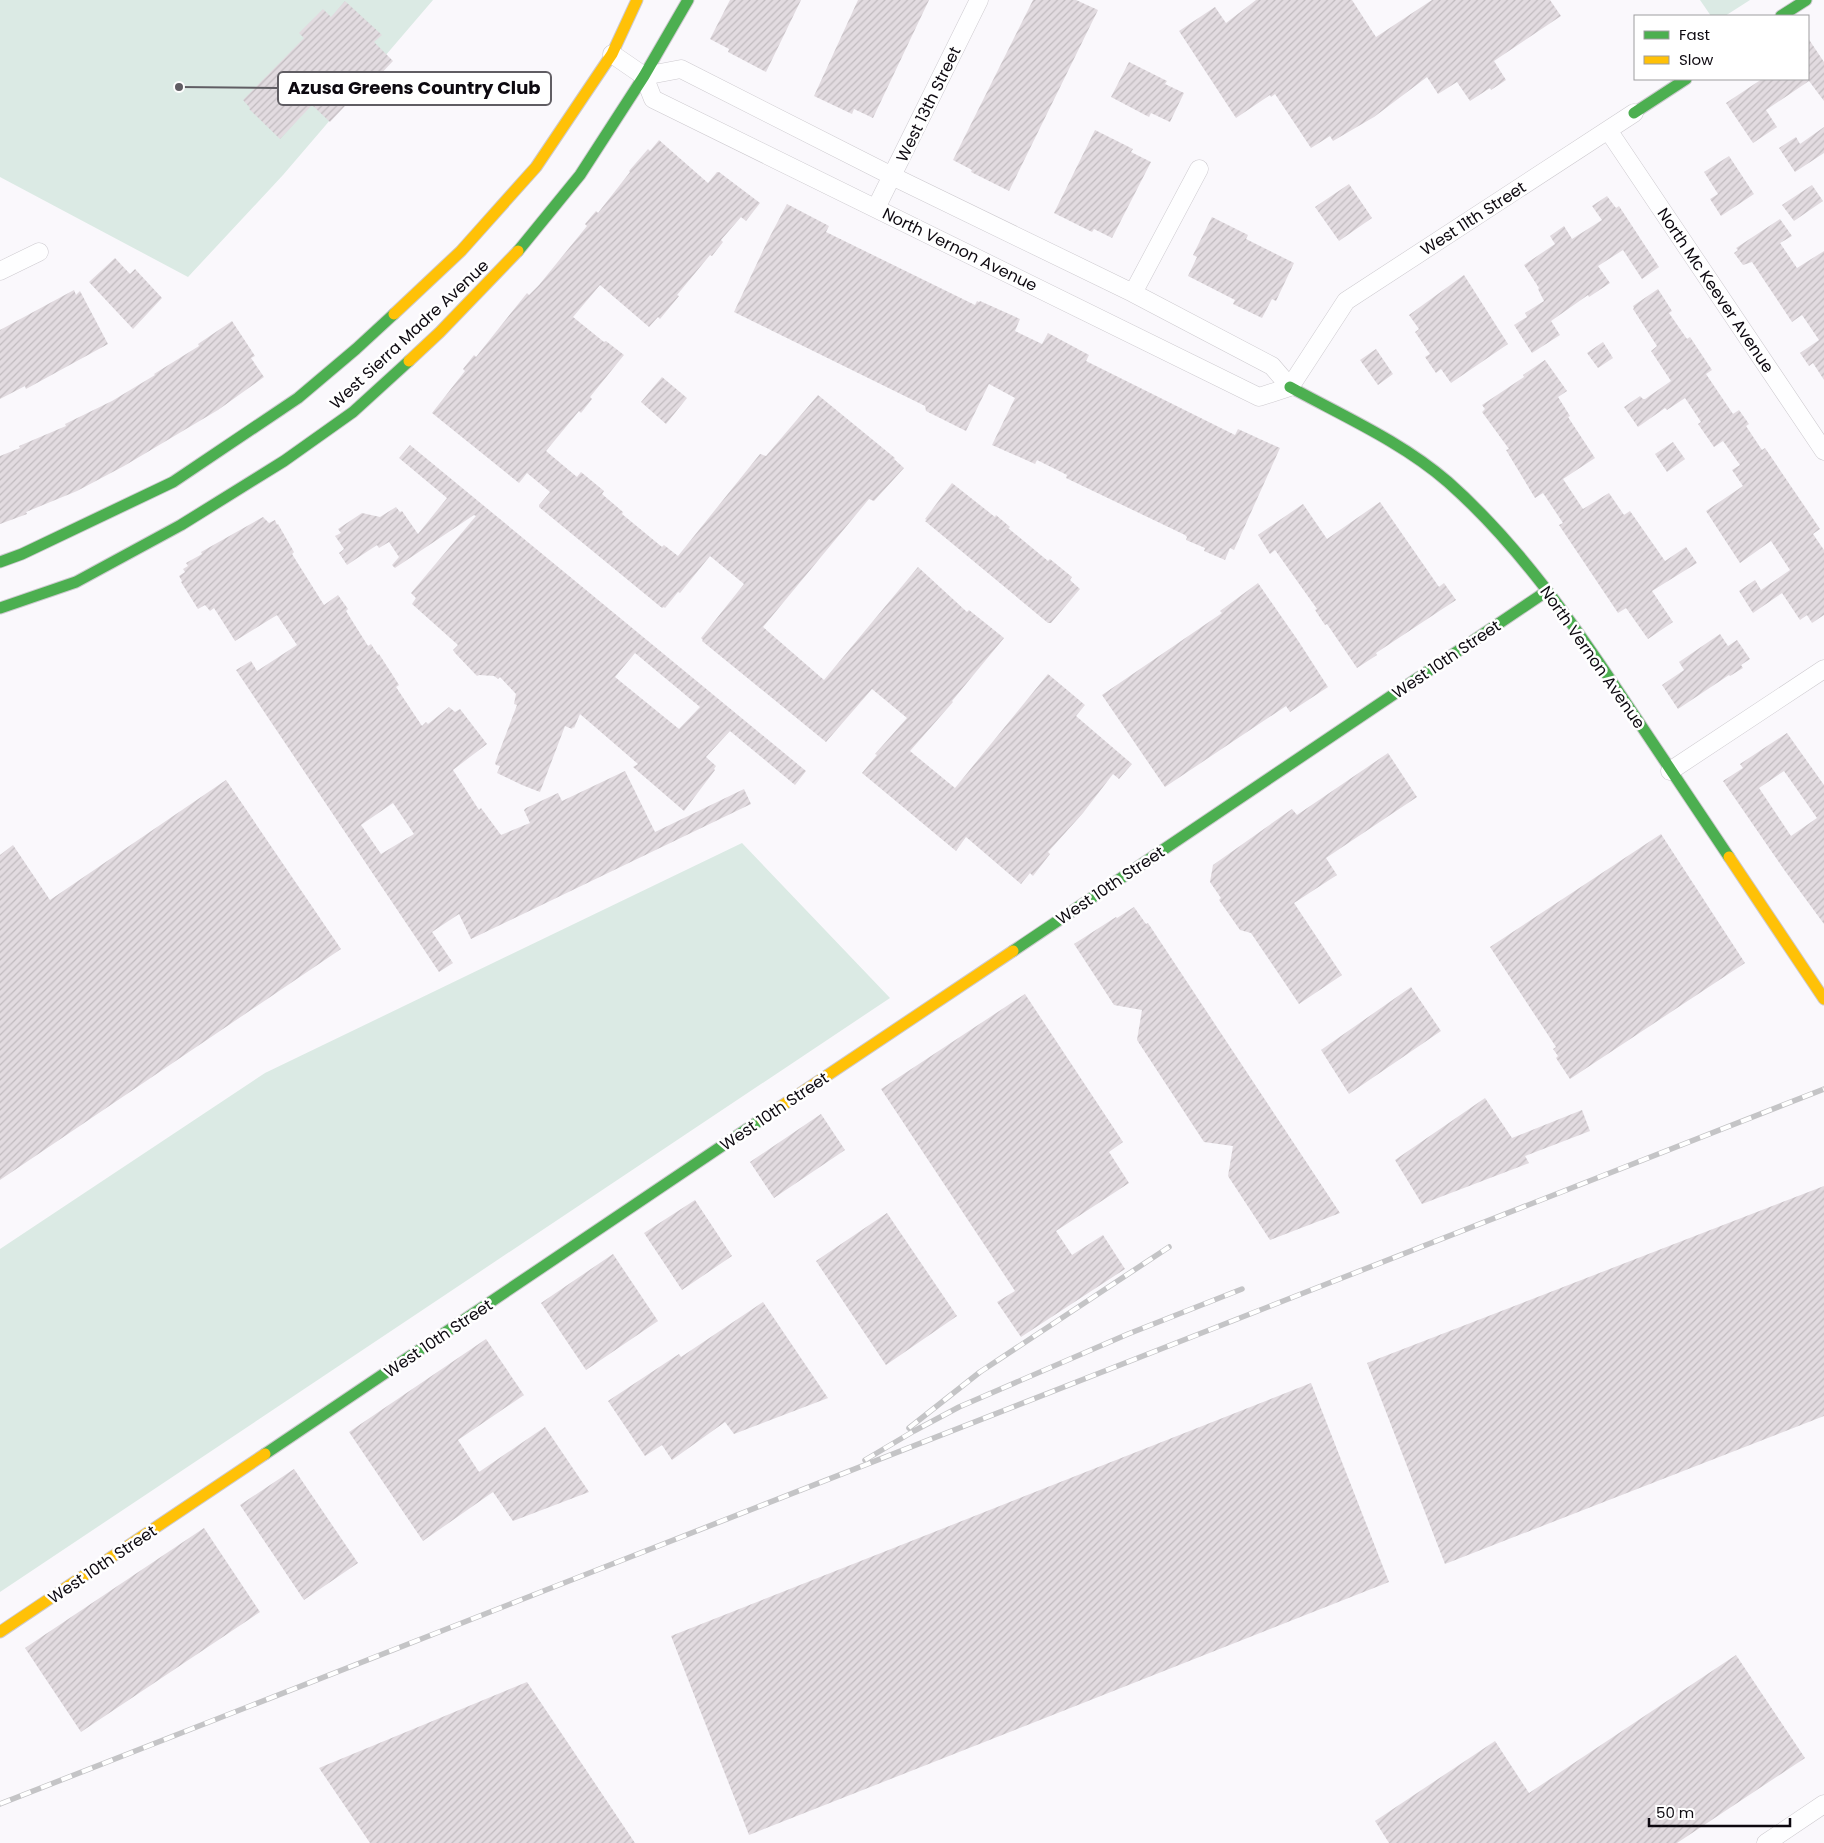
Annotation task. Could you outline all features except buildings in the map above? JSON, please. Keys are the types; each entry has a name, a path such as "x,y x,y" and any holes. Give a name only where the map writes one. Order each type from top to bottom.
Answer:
{"street":[{"name":"West Sierra Madre Avenue","path":"0,562 22,554 173,482 298,398 356,349 461,251 536,167 612,54 637,0"},
{"name":"West Sierra Madre Avenue","path":"0,608 76,582 181,525 284,461 353,412 440,332 518,252 580,175 644,76 688,0"},
{"name":"West 13th Street","path":"876,208 979,0"},
{"path":"1784,15 1806,0"},
{"path":"612,54 644,76"},
{"name":"North Vernon Avenue","path":"1290,387 1259,397 654,99 644,76 681,69 892,176 1133,293 1274,366 1290,387 1405,450 1448,482 1495,528 1548,591 1590,649 1824,999"},
{"name":"West 11th Street","path":"1290,387 1346,302 1684,80"},
{"name":"North Mc Keever Avenue","path":"1608,130 1824,451"},
{"path":"1133,293 1199,169"},
{"path":"0,271 38,252"},
{"name":"West 10th Street","path":"0,1632 1548,591"},
{"path":"1670,770 1824,668"},
{"path":"1766,1843 1824,1804"}],"shaded area":[{"path":"0,0 433,0 283,175 188,277 0,177"},
{"path":"1700,0 1750,0 1727,15 1710,15"},
{"path":"742,843 890,998 0,1592 0,1249 265,1073"}],"railway":[{"path":"0,1804 1824,1089"},
{"path":"909,1428 980,1372 1169,1247"},
{"path":"865,1460 959,1407 1128,1334 1242,1289"}],"traffic: fast":[{"path":"518,251 580,175 644,76 688,0"},
{"path":"1783,15 1806,0"},
{"path":"1634,113 1684,80"},
{"path":"0,562 22,554 173,482 298,398 394,314"},
{"path":"0,608 76,582 181,525 284,461 353,412 409,361"},
{"path":"1290,387 1372,430 1411,454 1448,482 1498,531 1543,585 1585,642 1729,857"},
{"path":"1013,951 1547,591"},
{"path":"265,1454 762,1119"}],"traffic: slow":[{"path":"394,314 461,251 536,167 612,54 637,0"},
{"path":"409,361 440,332 518,251"},
{"path":"1729,857 1824,999"},
{"path":"762,1119 1013,951"},
{"path":"0,1632 265,1454"}],"place":[{"name":"Azusa Greens Country Club","path":"179,87"}]}
